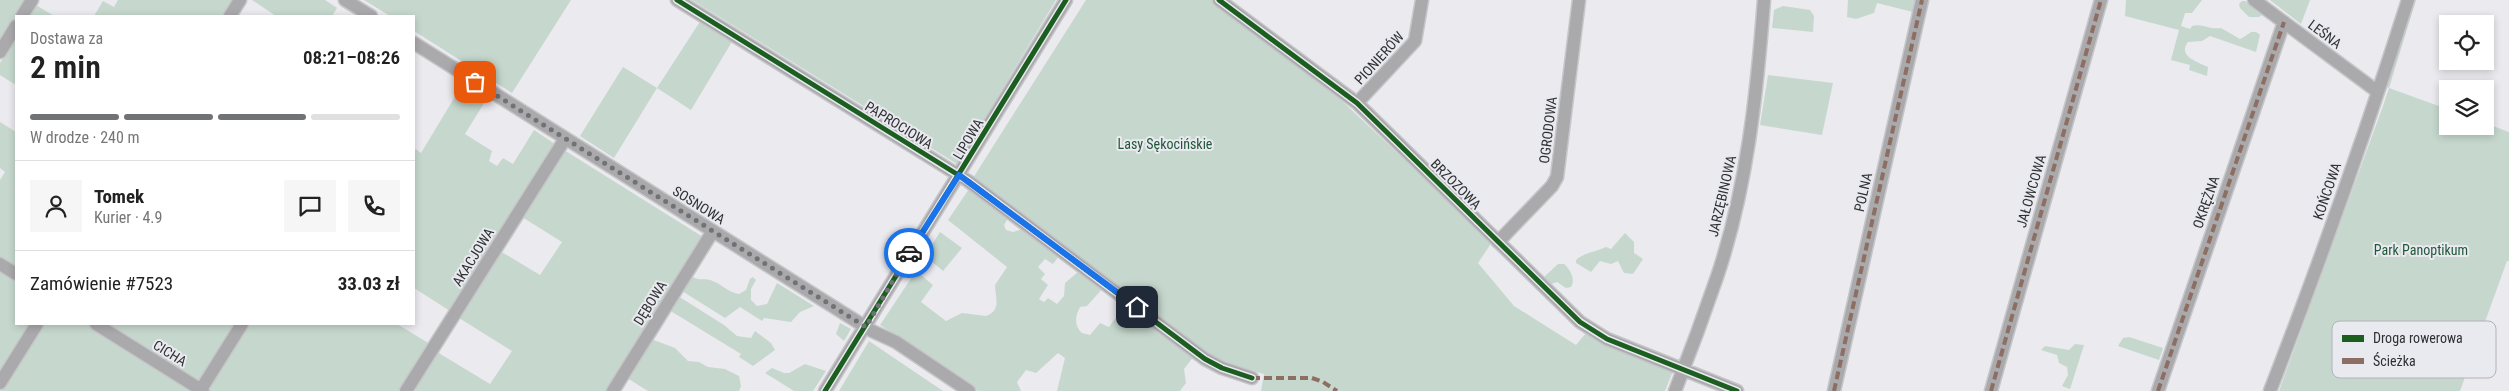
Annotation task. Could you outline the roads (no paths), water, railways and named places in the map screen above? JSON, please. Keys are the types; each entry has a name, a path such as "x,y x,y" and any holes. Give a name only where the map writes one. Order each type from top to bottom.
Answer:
{"street":[{"path":"23,15 32,0"},
{"path":"231,15 240,0"},
{"path":"345,0 369,15"},
{"name":"PAPROCIOWA","path":"677,0 959,175 1206,359 1222,368 1252,378"},
{"name":"LIPOWA","path":"825,391 866,327 932,214 959,175 1066,0"},
{"name":"BRZOZOWA","path":"1221,0 1357,103 1569,314 1589,329 1607,339 1737,391"},
{"name":"PIONIERÓW","path":"1357,103 1415,41 1422,0"},
{"name":"OGRODOWA","path":"1498,242 1553,185 1557,177 1579,0"},
{"name":"JARZĘBINOWA","path":"1675,391 1718,276 1736,209 1756,98 1764,0"},
{"name":"POLNA","path":"1834,391 1922,0"},
{"name":"JAŁOWCOWA","path":"1991,391 2101,0"},
{"name":"LEŚNA","path":"2254,0 2378,92"},
{"name":"KOŃCOWA","path":"2270,391 2299,316 2378,92 2408,0"},
{"name":"OKRĘŻNA","path":"2158,391 2284,22"},
{"path":"0,52 15,28"},
{"name":"SOSNOWA","path":"415,45 866,327 896,342 969,391"},
{"name":"AKACJOWA","path":"406,391 565,139"},
{"name":"DĘBOWA","path":"613,391 713,231"},
{"path":"0,264 15,273"},
{"path":"0,383 36,325"},
{"name":"CICHA","path":"98,325 201,391"},
{"path":"201,391 241,325"}],"park label":[{"name":"Lasy Sękocińskie","path":"1165,144"},
{"name":"Park Panoptikum","path":"2421,250"}]}
